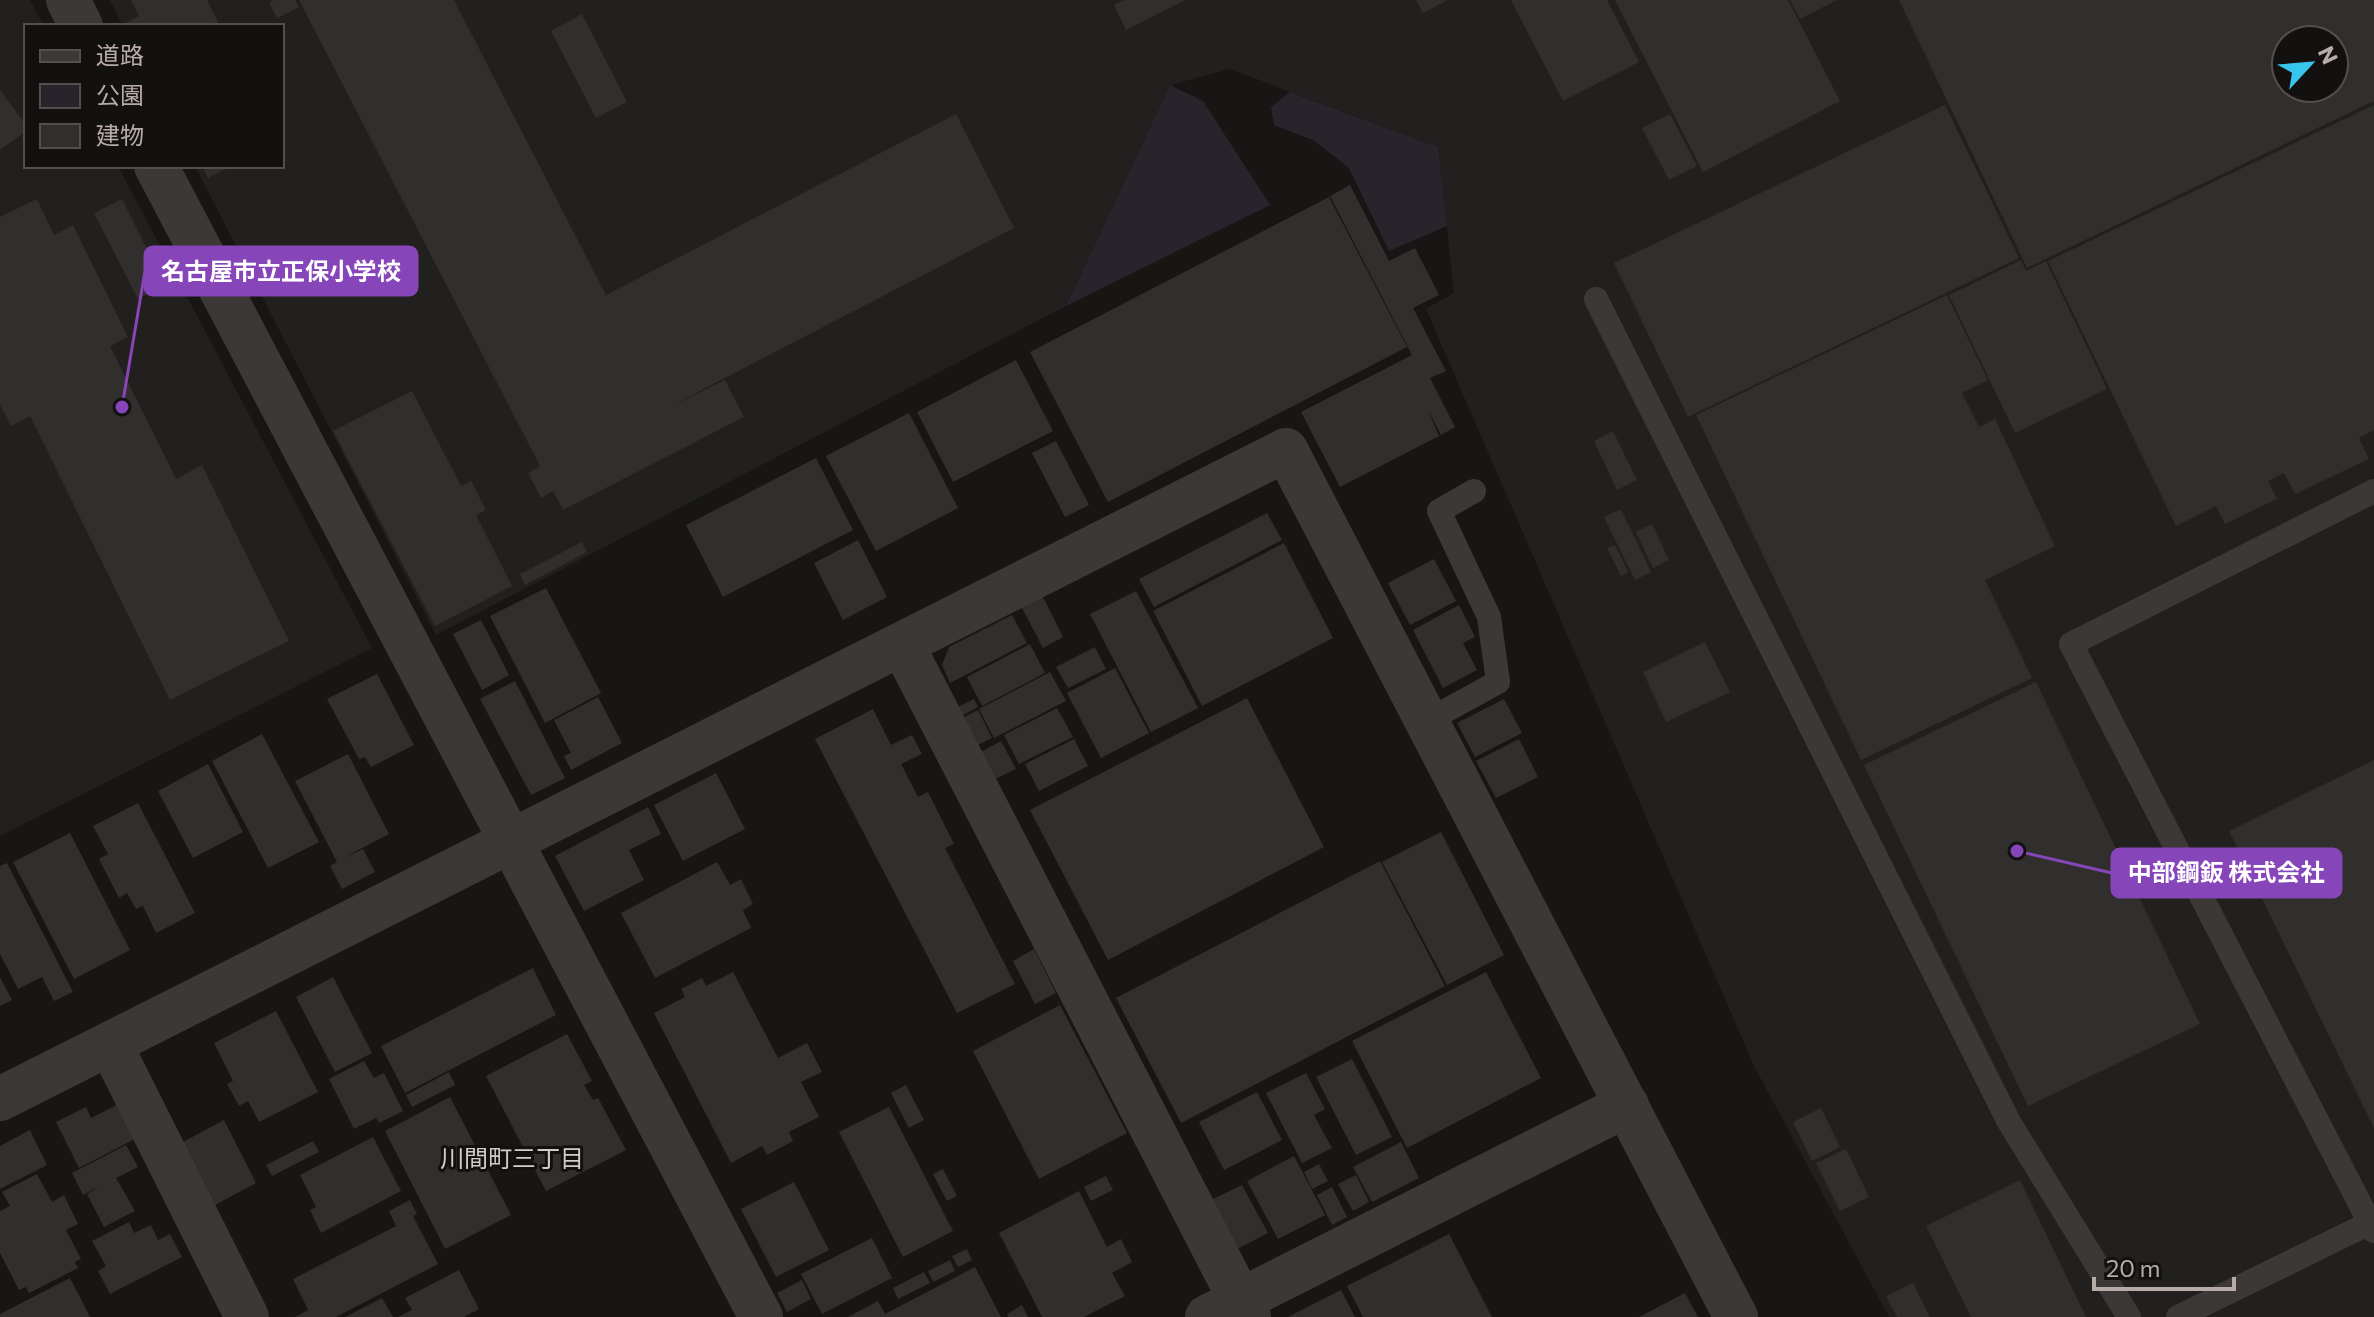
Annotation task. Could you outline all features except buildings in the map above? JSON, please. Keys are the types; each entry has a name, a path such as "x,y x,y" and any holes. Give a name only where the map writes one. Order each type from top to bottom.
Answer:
{"street":[{"path":"68,0 80,24"},
{"path":"157,168 513,840 761,1317"},
{"path":"0,1099 1286,450 1736,1317"},
{"path":"902,644 1232,1311 1627,1105"},
{"path":"110,1044 247,1317"}],"lane":[{"path":"1596,299 2009,1122 2129,1317"},
{"path":"1427,721 1498,682 1489,617 1439,511 1474,491"},
{"path":"2178,1317 2373,1225 2071,644 2374,491"}],"shaded area":[{"path":"0,0 30,0 43,24 24,24 24,168 119,168 372,648 0,836"},
{"path":"110,0 2374,0 2374,1317 1889,1317 1754,1066 1426,309 1454,293 1438,147 1230,69 1170,85 1066,306 436,635 196,168 284,168 284,24 122,24"}],"green space":[{"path":"1170,85 1203,101 1270,205 1066,306"},
{"path":"1290,92 1438,147 1447,226 1389,251 1349,168 1313,140 1274,125 1271,107"}],"place":[{"name":"名古屋市立正保小学校","path":"122,407"},
{"name":"中部鋼鈑 株式会社","path":"2017,851"}],"district":[{"name":"川間町三丁目","path":"512,1157"}]}
